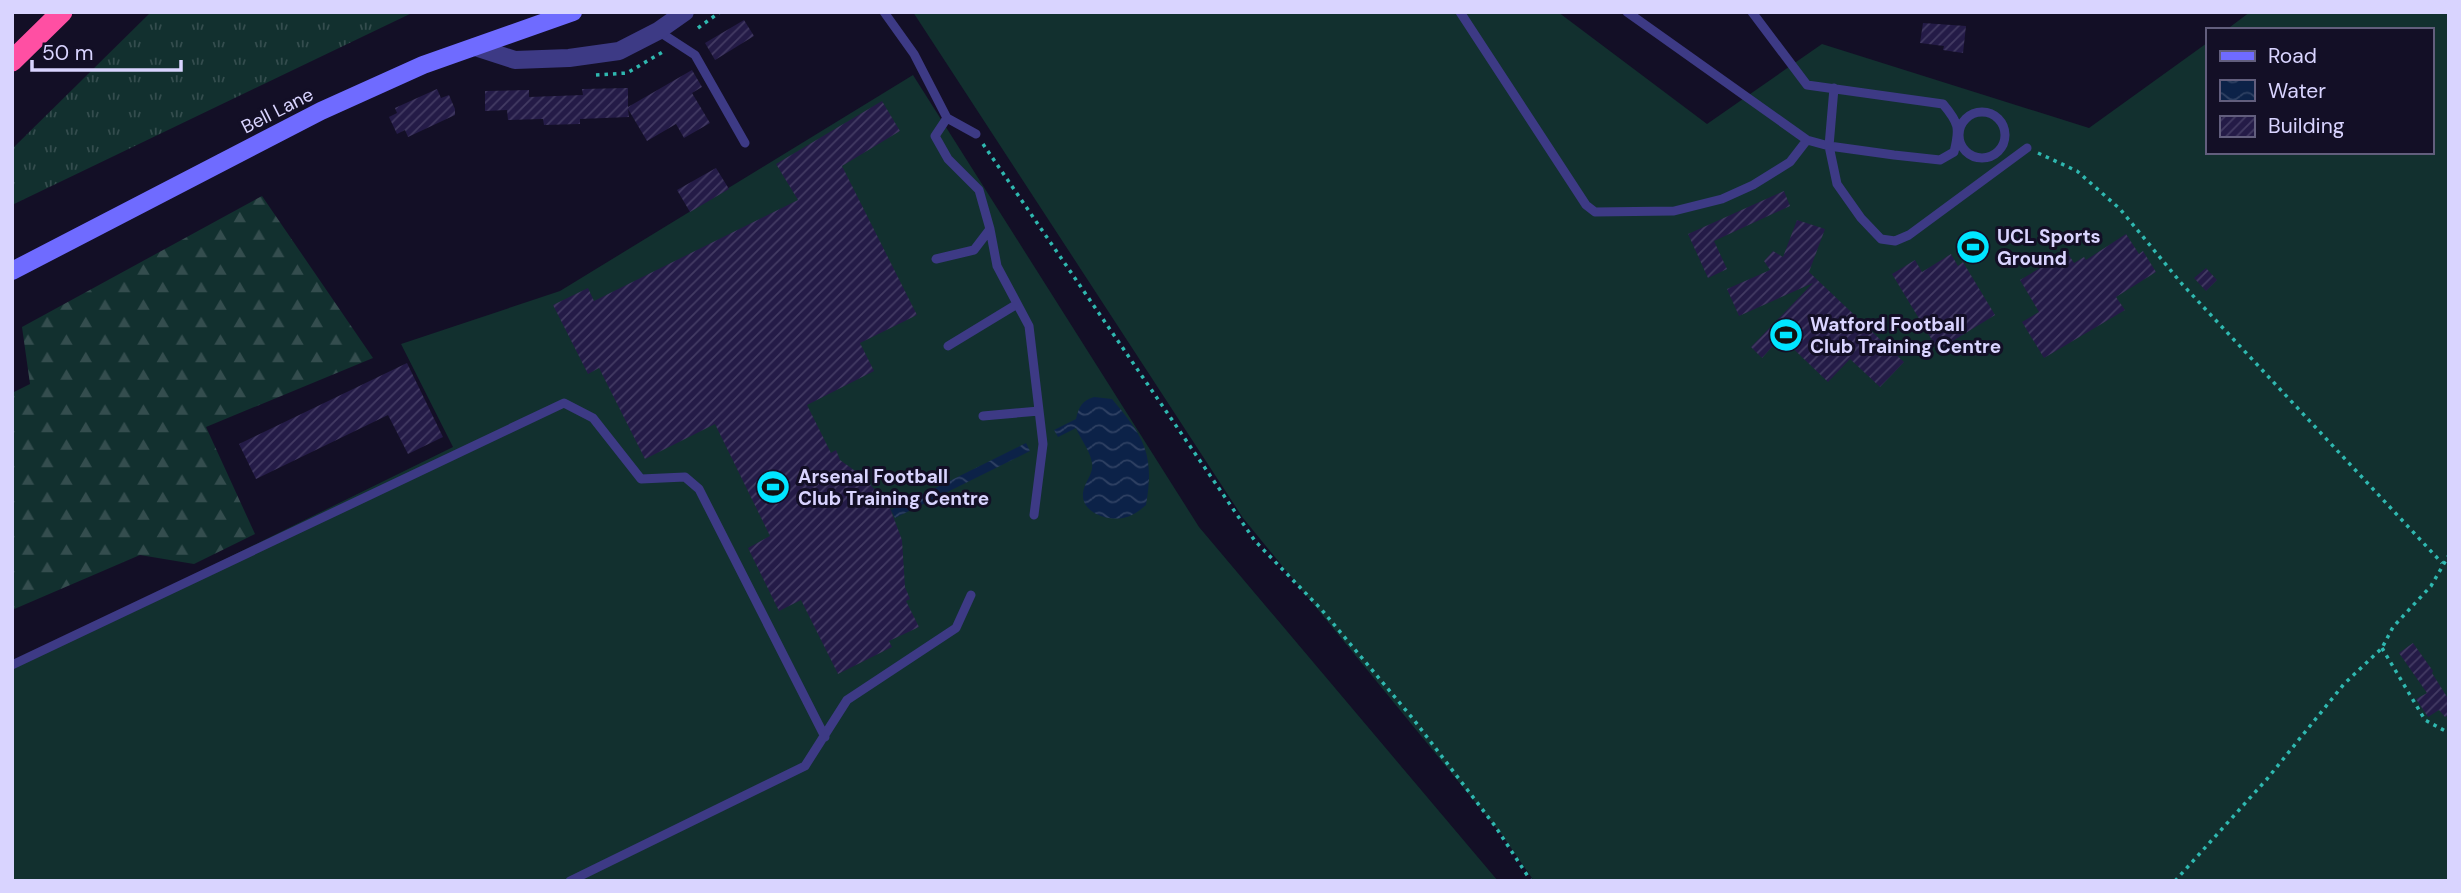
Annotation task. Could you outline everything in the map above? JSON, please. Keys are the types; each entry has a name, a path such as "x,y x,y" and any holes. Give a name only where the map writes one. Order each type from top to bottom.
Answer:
{"highway":[{"path":"12,61 62,12"}],"main road":[{"name":"Bell Lane","path":"12,271 321,111 423,65 573,12"}],"street":[{"path":"475,47 515,60 569,58 619,51 658,31 685,12"}],"lane":[{"path":"884,12 914,54 947,118 976,134"},
{"path":"1460,12 1586,205 1595,212 1674,211 1722,199 1753,186 1790,162 1807,139"},
{"path":"1627,12 1807,139 1894,156 1940,160 1954,152 1959,132 1966,118 1980,112 1994,115 2004,127 2005,142 1996,154 1981,159 1967,153 1959,139 1959,132 1954,117 1943,104 1807,85 1752,12"},
{"path":"658,31 695,55 745,142"},
{"path":"1834,88 1829,145 1837,184 1861,218 1881,239 1895,241 1909,235 2027,148"},
{"path":"947,118 935,136 948,159 979,190 997,266 1029,326 1043,444 1034,515"},
{"path":"936,259 974,250 990,229"},
{"path":"948,346 1017,304"},
{"path":"12,666 564,402 593,418 641,479 685,477 699,489 825,737"},
{"path":"983,416 1039,411"},
{"path":"570,881 805,766 847,700 956,628 971,595"}],"path":[{"path":"976,134 1255,541 1321,609 1414,720 1495,826 1531,881"},
{"path":"2027,148 2077,171 2120,209 2182,284 2442,563"},
{"path":"2175,881 2267,779 2344,684 2382,648 2393,627 2431,586 2449,555"},
{"path":"2382,648 2426,720 2449,733"}],"green space":[{"path":"151,12 414,12 12,205 12,149"},
{"name":"Watford Football Club Training Centre","path":"913,12 1558,12 1707,124 1822,44 2089,128 2206,44 2206,154 2433,154 2433,28 2229,28 2250,12 2449,12 2449,881 1534,881 1502,835 1243,518"},
{"name":"Arsenal Football Club Training Centre","path":"913,75 1199,527 1498,881 12,881 12,664 453,447 401,344 560,291"},
{"path":"262,196 373,358 206,427 255,534 194,564 140,555 12,610 12,393 30,384 22,327"}],"water":[{"path":"1094,397 1112,399 1132,424 1148,459 1146,505 1127,517 1103,517 1086,506 1083,493 1092,467 1089,454 1076,428 1058,437 1054,430 1076,419 1082,405"},
{"path":"1026,443 1030,451 895,518 891,510"}],"building":[{"path":"744,20 754,36 715,60 705,43"},
{"path":"1923,23 1966,26 1963,53 1943,50 1944,46 1920,43"},
{"path":"692,70 702,87 692,93 710,123 684,138 676,124 647,141 628,109 629,117 580,119 580,124 544,125 543,119 508,120 507,110 485,111 485,91 529,90 529,97 583,95 582,89 628,88 628,107"},
{"path":"437,89 441,98 449,95 455,115 408,137 405,130 397,134 389,117 397,113 395,108"},
{"path":"882,101 900,131 842,166 917,315 860,343 874,371 807,405 831,453 836,450 840,460 865,478 890,508 902,540 905,587 910,599 906,601 919,627 889,641 892,647 838,674 801,600 779,611 748,548 770,536 715,424 645,459 599,368 588,374 553,305 588,288 594,301 798,200 776,164"},
{"path":"716,168 729,189 690,212 677,190"},
{"path":"1784,191 1790,206 1714,241 1727,269 1708,278 1688,234"},
{"path":"1797,220 1825,229 1809,272 1904,362 1880,387 1850,359 1828,382 1781,337 1762,358 1751,347 1813,283 1739,316 1727,289 1770,270 1764,261 1773,251 1783,257"},
{"path":"2126,234 2139,254 2143,251 2156,272 2116,297 2125,310 2044,358 2022,322 2039,312 2020,280 2067,252 2074,263 2084,257 2086,260"},
{"path":"1951,254 1958,266 1963,262 1995,315 1938,350 1892,274 1915,260 1922,272"},
{"path":"2206,268 2217,280 2206,291 2194,278"},
{"path":"407,363 443,437 408,454 388,415 256,479 239,444"},
{"path":"2413,643 2449,700 2449,715 2445,717 2439,710 2428,717 2416,699 2427,693 2399,653"}],"place":[{"name":"UCL Sports Ground","path":"1973,247"},
{"name":"Watford Football Club Training Centre","path":"1786,335"},
{"name":"Arsenal Football Club Training Centre","path":"773,487"}]}
